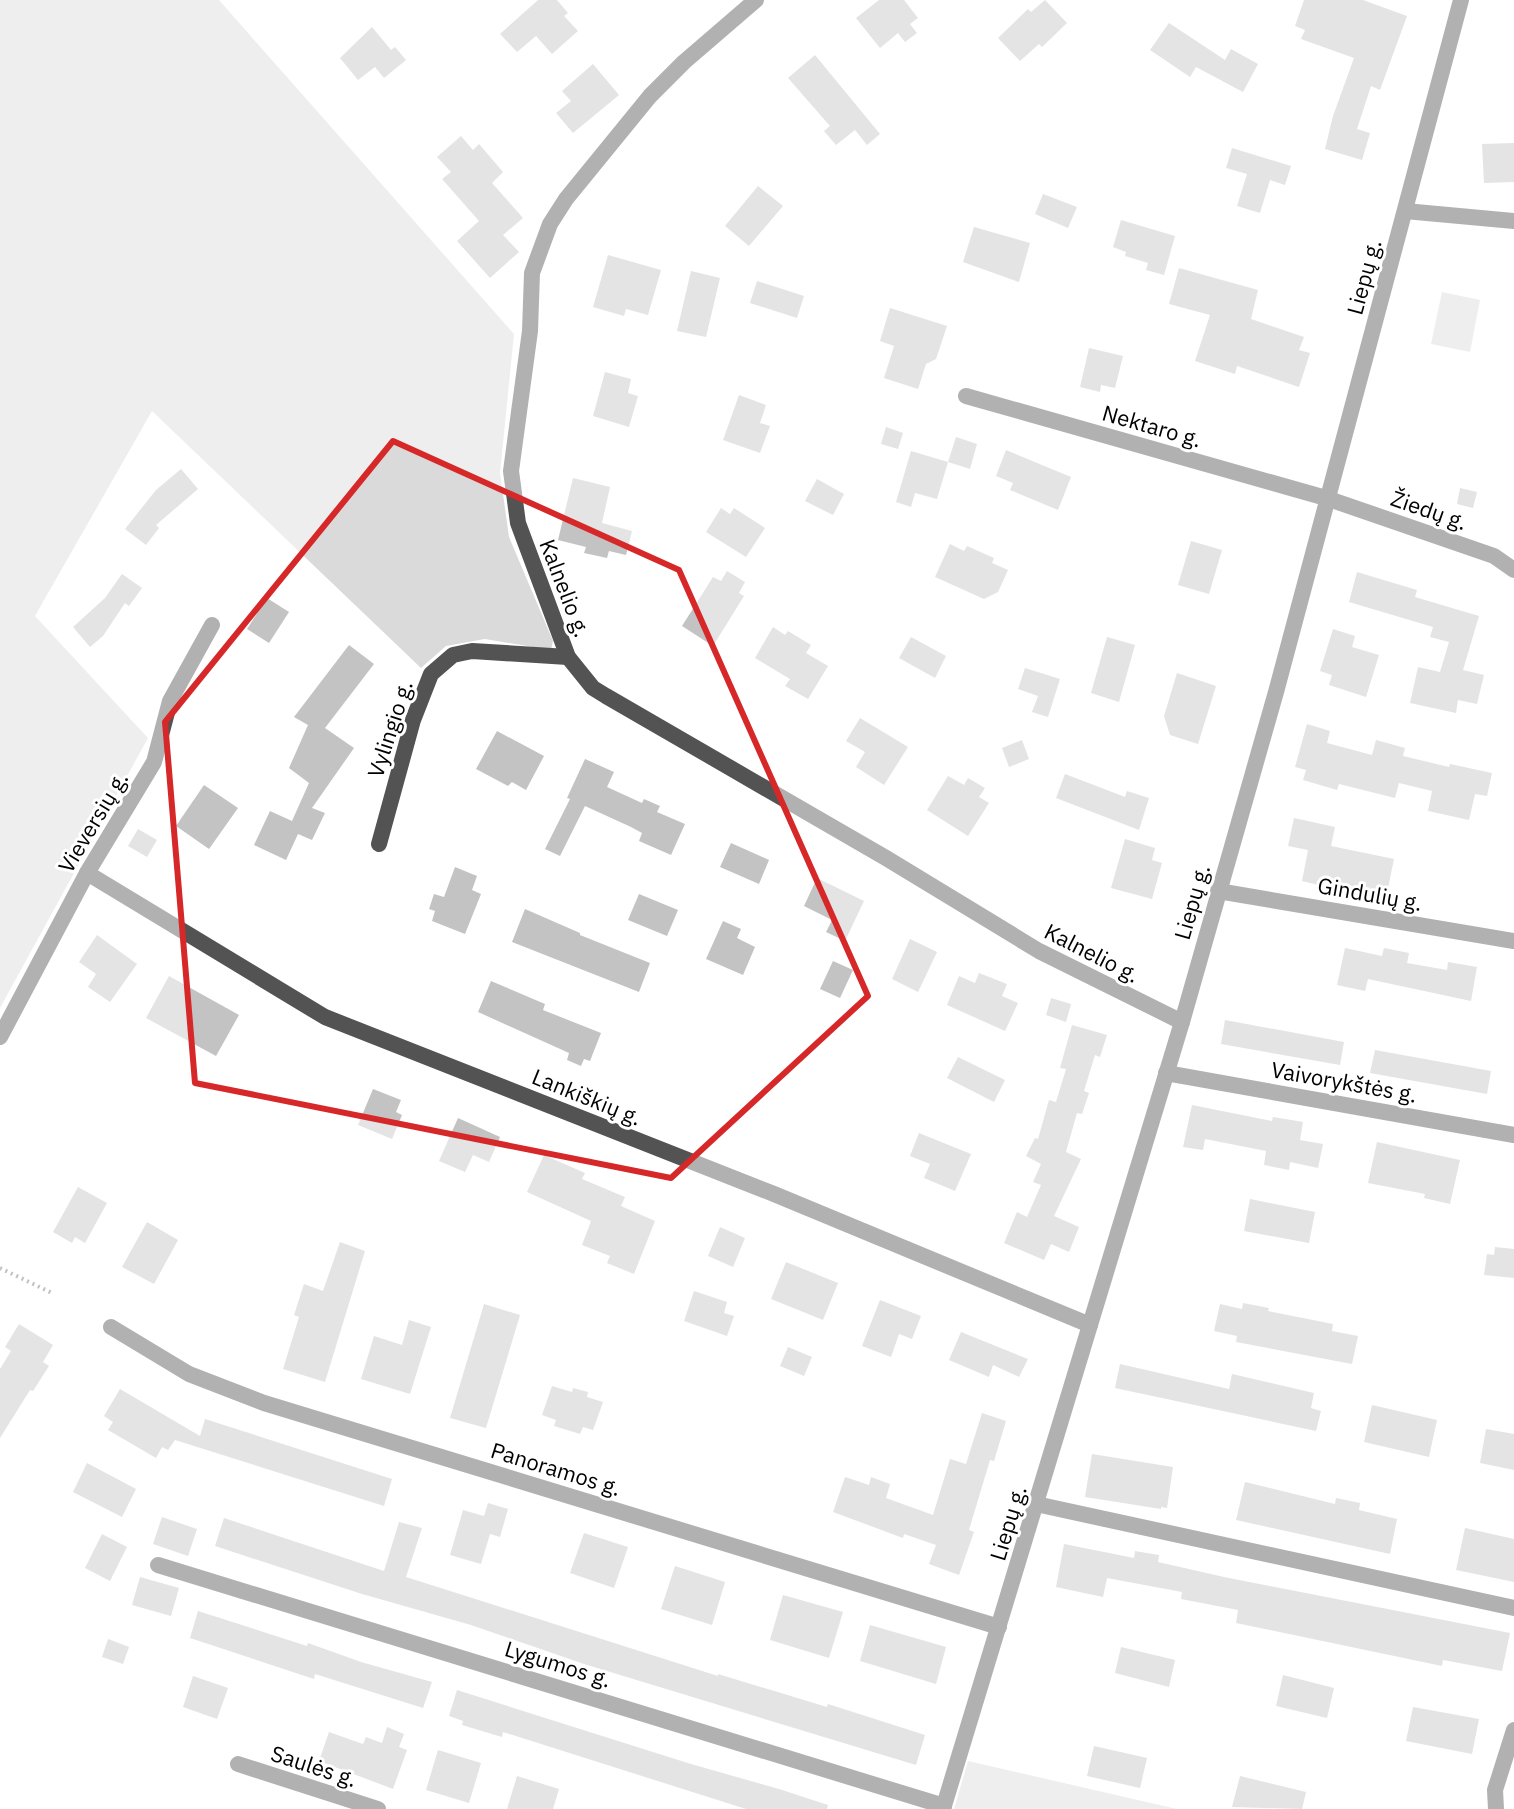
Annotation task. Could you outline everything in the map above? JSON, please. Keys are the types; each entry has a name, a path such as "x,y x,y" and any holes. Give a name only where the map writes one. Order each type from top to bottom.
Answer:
{"street":[{"name":"Kalnelio g.","path":"756,0 650,96 566,199 550,224 532,273 530,331 511,471 518,523 568,657 593,688 1039,951 1182,1022"},
{"name":"Liepų g.","path":"943,1807 1182,1022 1276,692 1461,0"},
{"path":"1405,211 1514,221"},
{"name":"Nektaro g.","path":"966,396 1326,498"},
{"name":"Žiedų g.","path":"1326,498 1494,556 1514,570"},
{"name":"Vieversių g.","path":"0,1037 87,873 154,762 170,701 212,625"},
{"name":"Vylingio g.","path":"379,844 413,720 431,674 453,655 472,651 568,657"},
{"name":"Lankiškių g.","path":"87,873 325,1017 774,1194 1090,1325"},
{"name":"Gindulių g.","path":"1218,891 1514,941"},
{"name":"Vaivorykštės g.","path":"1166,1073 1514,1135"},
{"name":"Panoramos g.","path":"111,1327 189,1374 264,1403 999,1627"},
{"path":"1036,1504 1514,1608"},
{"name":"Lygumos g.","path":"158,1565 943,1807"},
{"path":"1502,1807 1495,1790 1514,1730"},
{"name":"Saulės g.","path":"238,1764 378,1809"}],"path":[{"path":"0,1268 52,1293"}],"highlighted area":[{"path":"393,441 679,570 868,996 671,1178 195,1083 165,722"}],"shaded area":[{"path":"0,0 219,0 514,334 500,473 509,537 553,641 551,650 485,639 446,646 421,668 152,411 35,616 148,738 0,1008"},
{"path":"1442,292 1480,300 1470,352 1431,344"},
{"path":"968,1761 1177,1809 954,1809"}],"building":[{"path":"538,0 557,0 568,13 564,16 578,31 552,54 536,36 517,52 500,34"},
{"path":"879,0 904,0 918,18 910,24 917,33 905,42 898,33 880,48 856,18"},
{"path":"1045,0 1067,23 1042,47 1039,44 1020,61 998,38 1028,9 1031,12"},
{"path":"1304,0 1363,0 1407,16 1380,90 1371,86 1357,129 1370,133 1362,160 1325,149 1354,58 1301,39 1305,30 1295,26"},
{"path":"1169,23 1225,60 1231,49 1258,64 1243,92 1196,67 1190,77 1150,50"},
{"path":"372,27 391,50 395,47 406,60 384,78 375,67 358,80 340,58"},
{"path":"815,55 880,134 867,145 855,130 836,145 824,131 830,126 788,78"},
{"path":"593,64 619,95 573,133 556,113 571,101 562,91"},
{"path":"461,136 473,150 479,144 503,172 492,183 523,218 503,235 519,252 490,278 457,241 479,221 442,179 451,172 437,157"},
{"path":"1514,143 1514,182 1484,183 1482,144"},
{"path":"1232,148 1291,166 1285,185 1270,180 1260,213 1237,206 1247,174 1226,168"},
{"path":"758,186 783,206 749,246 725,226"},
{"path":"1043,194 1077,207 1068,228 1035,214"},
{"path":"1121,220 1175,236 1164,275 1146,270 1148,263 1125,256 1126,252 1113,247"},
{"path":"974,227 1030,243 1019,282 963,262"},
{"path":"608,255 661,270 648,315 626,309 624,316 593,307"},
{"path":"1179,268 1258,290 1251,319 1304,337 1299,350 1310,353 1299,387 1237,366 1235,374 1195,361 1210,315 1169,304"},
{"path":"691,271 720,278 706,337 677,331"},
{"path":"757,281 804,296 797,318 750,303"},
{"path":"890,308 947,326 936,359 926,364 918,389 884,378 894,346 880,341"},
{"path":"1089,348 1123,356 1115,388 1101,385 1100,392 1080,387"},
{"path":"605,372 631,379 628,393 638,396 629,427 593,416"},
{"path":"739,395 766,405 760,423 770,426 760,453 723,440"},
{"path":"886,427 903,433 898,449 881,444"},
{"path":"956,437 977,444 970,469 948,462"},
{"path":"1006,450 1071,477 1058,510 1010,490 1013,483 996,476"},
{"path":"911,451 948,462 937,499 915,493 911,507 896,502"},
{"path":"181,469 198,489 156,525 159,528 146,545 125,529 156,490"},
{"path":"573,478 610,487 602,523 632,531 626,555 609,551 607,558 584,553 586,547 558,540"},
{"path":"817,479 844,494 833,515 805,501"},
{"path":"1460,488 1477,492 1473,508 1457,504"},
{"path":"721,508 730,514 734,508 765,528 746,557 706,532"},
{"path":"1191,541 1222,550 1209,594 1178,585"},
{"path":"950,544 964,551 967,546 994,558 992,563 1008,570 998,592 984,599 935,577"},
{"path":"727,571 745,582 739,593 744,596 713,646 682,626 713,577 721,581"},
{"path":"1357,572 1417,590 1415,597 1479,616 1463,670 1484,675 1477,704 1458,700 1456,713 1410,703 1418,667 1440,672 1449,642 1430,637 1433,627 1349,602"},
{"path":"122,574 142,588 129,606 125,603 103,636 90,647 73,627 105,598"},
{"path":"267,598 289,612 269,643 247,629"},
{"path":"773,627 785,635 788,631 811,645 806,653 828,666 808,699 785,686 790,679 755,658"},
{"path":"1333,629 1355,636 1352,647 1379,655 1366,697 1329,685 1332,675 1320,671"},
{"path":"911,637 946,656 935,678 899,658"},
{"path":"1107,637 1135,645 1119,702 1091,693"},
{"path":"349,645 374,664 325,728 354,748 312,808 325,813 312,840 298,834 286,860 254,845 270,811 292,821 309,783 289,768 308,725 294,717"},
{"path":"1025,668 1060,679 1048,717 1032,712 1038,696 1018,689"},
{"path":"1177,673 1216,686 1198,744 1170,735 1164,716"},
{"path":"860,718 908,747 884,785 856,767 865,752 846,741"},
{"path":"1307,724 1330,731 1327,743 1372,755 1376,740 1405,748 1403,756 1492,773 1487,796 1475,794 1469,820 1428,811 1432,791 1399,783 1395,798 1339,784 1337,790 1303,780 1306,770 1295,767"},
{"path":"497,731 544,756 526,790 512,782 508,786 476,769"},
{"path":"1022,740 1029,759 1009,767 1002,748"},
{"path":"585,759 614,772 607,787 642,803 644,799 660,806 657,812 685,824 671,855 639,841 642,833 585,806 560,856 545,849 570,799 567,798"},
{"path":"1065,774 1125,797 1127,791 1149,798 1139,830 1056,798"},
{"path":"948,776 964,785 968,778 985,788 979,797 989,803 968,836 927,810"},
{"path":"204,785 238,808 209,849 176,826"},
{"path":"1294,818 1335,827 1331,846 1394,859 1387,893 1323,880 1322,886 1302,881 1308,850 1288,846"},
{"path":"138,829 157,840 147,857 128,846"},
{"path":"1125,839 1155,848 1152,860 1162,863 1152,899 1111,888"},
{"path":"731,843 769,860 759,884 720,867"},
{"path":"455,867 477,876 472,890 481,894 465,934 432,921 435,911 429,909 434,894 444,897"},
{"path":"817,878 864,901 845,941 826,932 832,920 804,906"},
{"path":"639,894 678,910 667,936 628,920"},
{"path":"525,909 650,963 639,992 512,942"},
{"path":"723,921 741,929 737,938 755,947 743,975 706,959"},
{"path":"97,935 137,964 110,1002 88,987 96,974 79,962"},
{"path":"910,939 937,952 918,992 892,979"},
{"path":"1345,948 1382,956 1384,948 1409,953 1407,963 1447,970 1448,962 1477,967 1471,1001 1368,979 1365,991 1337,985"},
{"path":"833,961 853,970 840,998 820,989"},
{"path":"979,973 1007,984 1002,996 1018,1003 1005,1031 947,1005 959,976 975,983"},
{"path":"169,976 239,1015 216,1056 146,1018"},
{"path":"491,981 545,1004 543,1010 601,1033 590,1061 584,1059 581,1066 567,1060 569,1053 478,1012"},
{"path":"1051,998 1071,1004 1066,1022 1046,1015"},
{"path":"1225,1020 1344,1042 1340,1065 1221,1044"},
{"path":"1072,1025 1107,1035 1100,1057 1095,1055 1084,1091 1089,1093 1082,1114 1077,1113 1066,1152 1081,1159 1054,1216 1079,1227 1069,1252 1051,1244 1044,1260 1004,1243 1017,1212 1027,1217 1041,1185 1033,1182 1041,1164 1026,1156 1035,1138 1038,1139 1049,1100 1056,1102 1066,1069 1060,1068"},
{"path":"1375,1050 1491,1071 1487,1094 1370,1073"},
{"path":"958,1057 1005,1080 994,1102 947,1078"},
{"path":"373,1089 401,1100 396,1112 402,1115 392,1139 358,1125"},
{"path":"1192,1105 1272,1121 1273,1117 1303,1122 1300,1140 1323,1144 1318,1168 1290,1162 1289,1170 1264,1165 1266,1151 1205,1139 1203,1150 1183,1147"},
{"path":"458,1118 500,1137 489,1162 473,1155 465,1172 439,1161"},
{"path":"919,1133 971,1154 955,1191 924,1178 930,1164 910,1156"},
{"path":"1377,1142 1460,1160 1450,1204 1424,1198 1425,1194 1368,1183"},
{"path":"544,1155 585,1173 582,1179 625,1197 621,1206 655,1221 634,1274 607,1263 610,1256 582,1245 591,1221 527,1192"},
{"path":"78,1187 107,1203 85,1243 75,1237 72,1243 53,1232"},
{"path":"1250,1199 1315,1212 1309,1243 1244,1231"},
{"path":"147,1222 178,1240 154,1284 122,1267"},
{"path":"720,1227 745,1238 733,1267 708,1256"},
{"path":"340,1242 365,1251 325,1382 283,1369 299,1317 294,1315 304,1284 323,1291"},
{"path":"1495,1247 1514,1249 1514,1278 1484,1275 1487,1254 1494,1255"},
{"path":"786,1262 838,1283 823,1320 771,1299"},
{"path":"694,1291 727,1302 724,1313 734,1316 727,1336 684,1321"},
{"path":"880,1300 921,1316 912,1339 899,1334 891,1357 862,1346"},
{"path":"1243,1303 1333,1324 1332,1331 1358,1336 1352,1364 1236,1342 1237,1336 1214,1331 1220,1304 1242,1309"},
{"path":"484,1304 520,1315 486,1428 450,1418"},
{"path":"409,1320 431,1327 410,1394 361,1379 374,1336 402,1345"},
{"path":"19,1324 53,1345 43,1362 49,1366 0,1438 0,1369 11,1351 5,1347"},
{"path":"961,1332 1028,1359 1019,1377 993,1365 989,1377 949,1360"},
{"path":"788,1347 812,1357 804,1376 780,1366"},
{"path":"1120,1364 1229,1389 1232,1374 1314,1393 1311,1408 1321,1411 1316,1431 1115,1388"},
{"path":"552,1386 572,1392 573,1388 588,1392 587,1397 603,1402 593,1430 583,1427 580,1434 554,1426 556,1420 542,1415"},
{"path":"120,1389 200,1436 205,1419 392,1479 384,1506 175,1440 168,1450 162,1447 156,1458 108,1430 113,1422 104,1416"},
{"path":"1372,1405 1437,1420 1429,1457 1364,1442"},
{"path":"982,1413 1006,1421 994,1461 990,1460 969,1530 974,1532 959,1575 929,1564 936,1545 904,1534 903,1538 833,1512 845,1477 869,1485 871,1477 890,1484 886,1498 933,1515 950,1459 966,1464"},
{"path":"1486,1429 1514,1434 1514,1470 1480,1463"},
{"path":"1092,1454 1173,1467 1167,1508 1085,1497"},
{"path":"87,1463 136,1489 122,1517 73,1492"},
{"path":"1245,1482 1335,1504 1336,1498 1360,1503 1359,1510 1397,1519 1390,1554 1236,1520"},
{"path":"488,1503 508,1509 500,1537 490,1534 481,1564 450,1555 463,1510 484,1516"},
{"path":"162,1517 197,1529 188,1556 153,1544"},
{"path":"224,1518 384,1571 399,1522 422,1528 406,1577 718,1676 827,1707 828,1704 925,1735 916,1765 584,1664 471,1625 362,1594 215,1546"},
{"path":"1465,1528 1514,1539 1514,1582 1456,1570"},
{"path":"584,1533 628,1547 614,1588 570,1573"},
{"path":"102,1534 127,1547 110,1581 85,1568"},
{"path":"1064,1544 1134,1558 1135,1551 1159,1555 1158,1562 1224,1577 1510,1633 1502,1671 1443,1660 1442,1666 1236,1623 1238,1610 1181,1599 1182,1592 1107,1578 1103,1597 1056,1587"},
{"path":"675,1566 725,1582 712,1625 661,1609"},
{"path":"140,1577 179,1588 171,1616 132,1605"},
{"path":"783,1595 843,1612 829,1658 770,1640"},
{"path":"198,1611 432,1682 423,1708 315,1674 314,1679 190,1638"},
{"path":"870,1625 946,1647 936,1684 860,1661"},
{"path":"108,1639 129,1647 123,1664 102,1657"},
{"path":"1121,1647 1175,1660 1169,1687 1115,1673"},
{"path":"1283,1675 1334,1688 1327,1718 1276,1706"},
{"path":"193,1676 228,1688 217,1719 183,1707"},
{"path":"457,1690 779,1789 828,1805 827,1809 746,1809 503,1732 502,1737 462,1725 463,1721 449,1716"},
{"path":"1413,1707 1479,1719 1472,1754 1406,1741"},
{"path":"387,1727 404,1734 399,1747 407,1750 393,1789 319,1761 329,1732 363,1744 366,1737 382,1743"},
{"path":"1094,1746 1147,1758 1140,1788 1087,1776"},
{"path":"438,1750 481,1763 469,1803 426,1790"},
{"path":"517,1776 559,1789 553,1809 507,1809"},
{"path":"1240,1776 1306,1792 1302,1809 1232,1807"}]}
